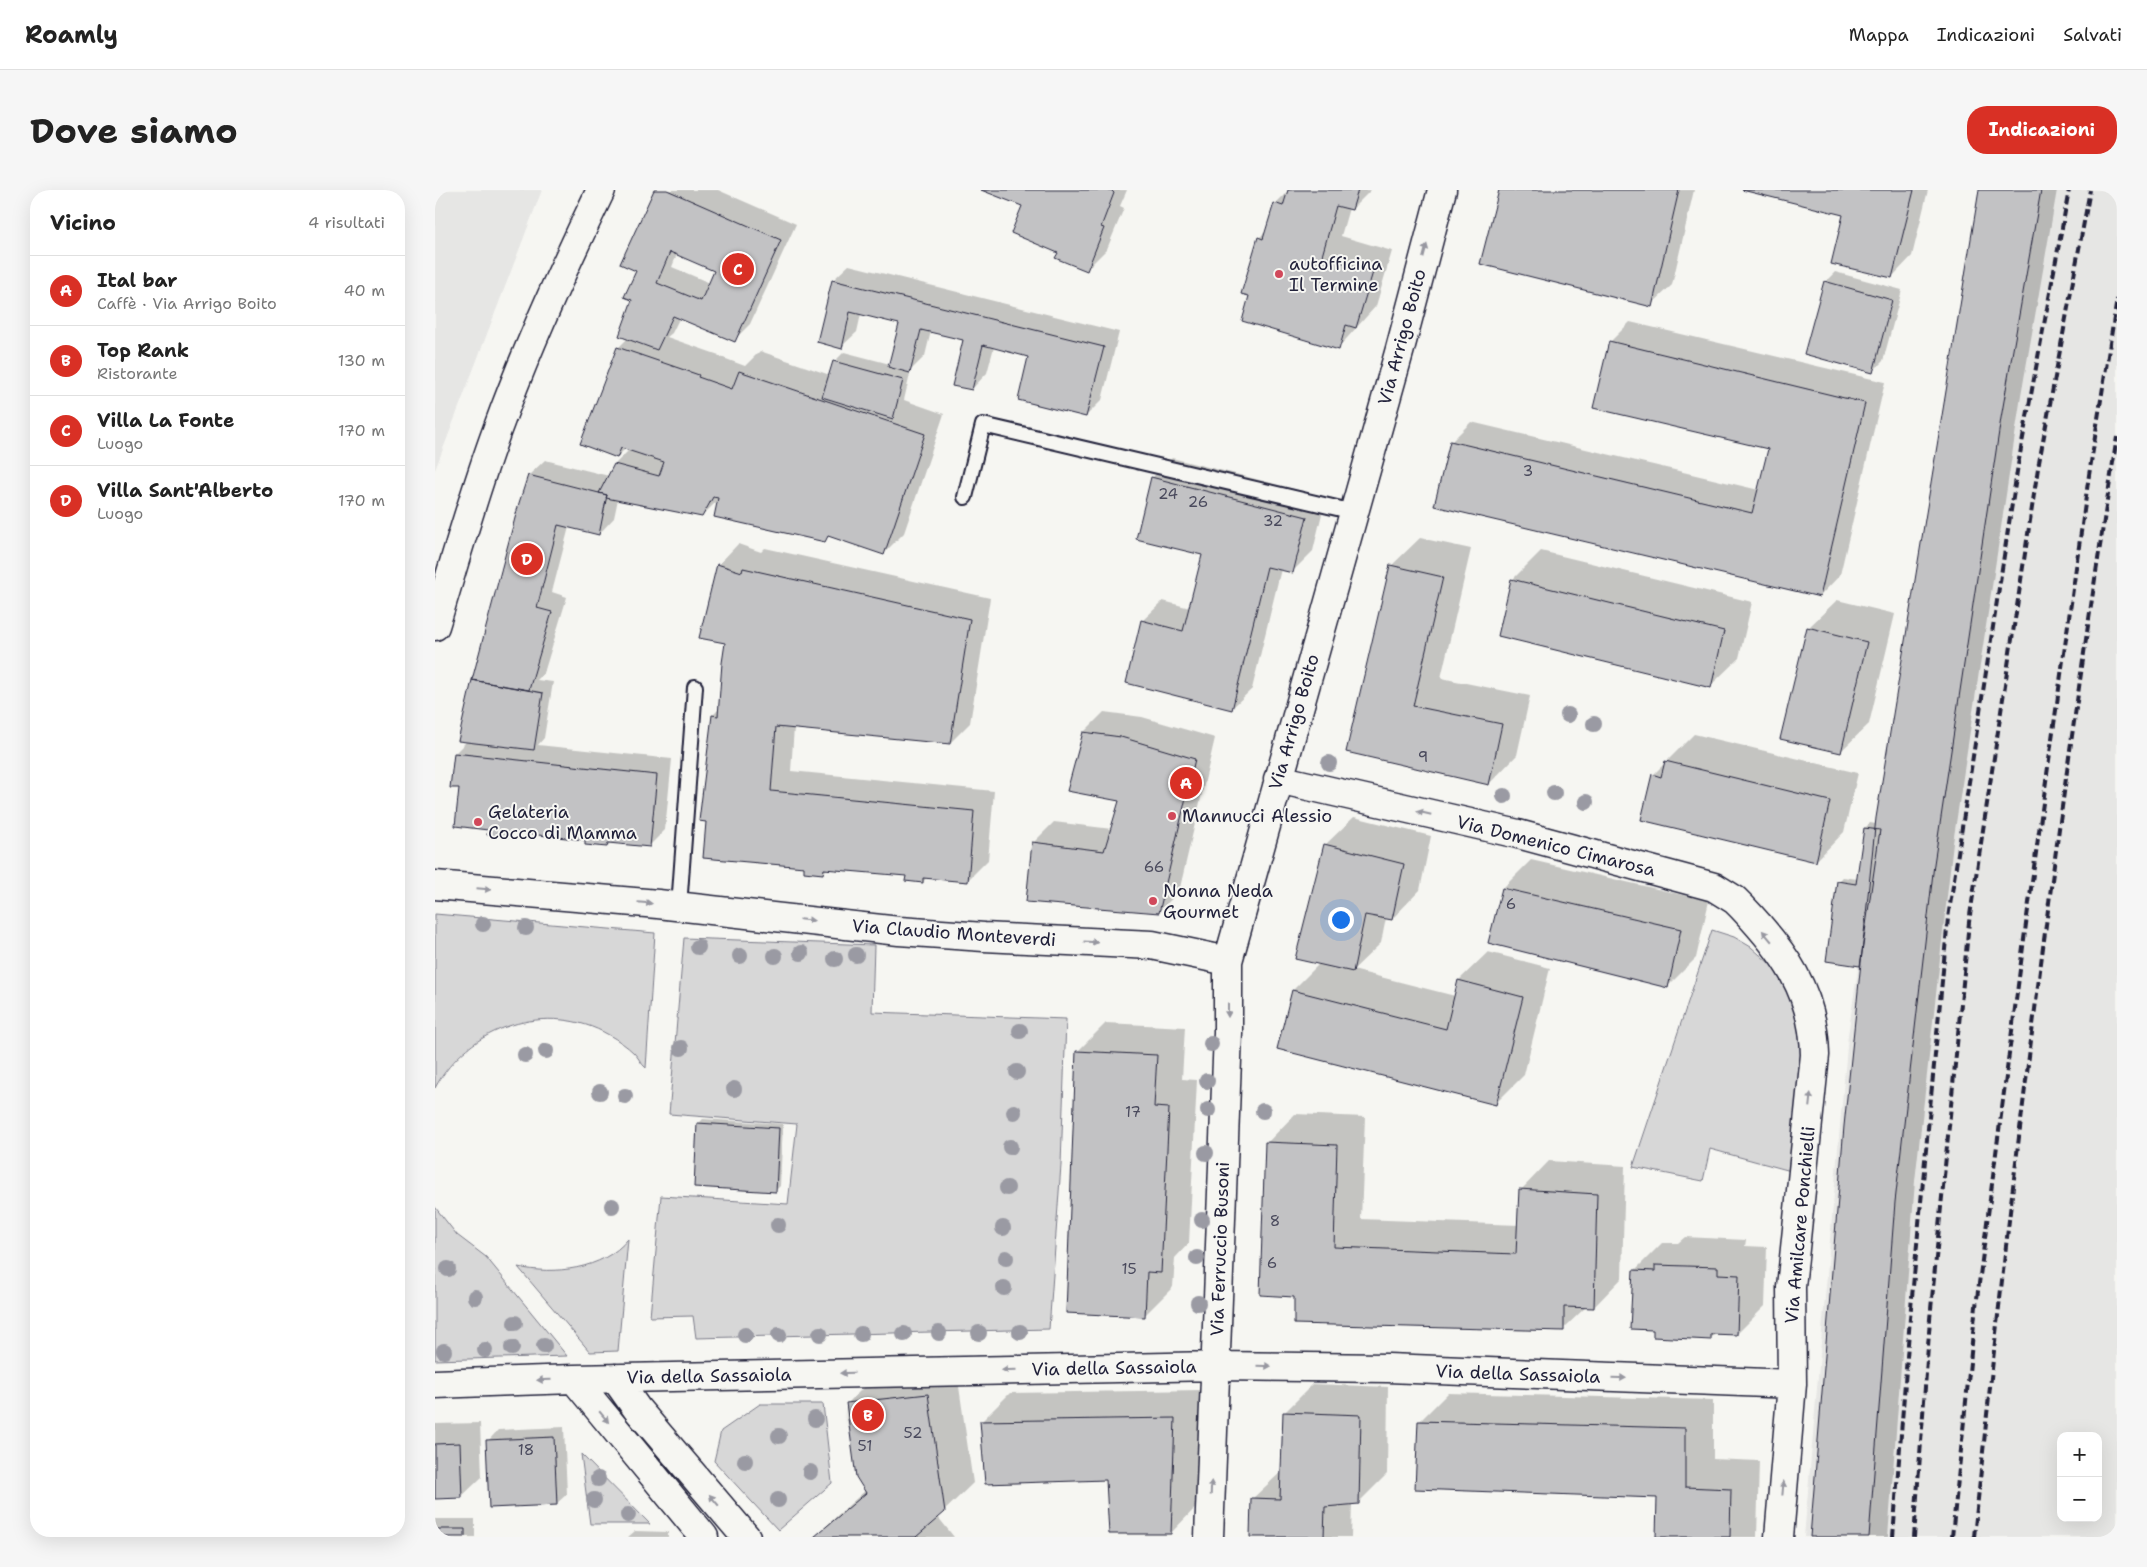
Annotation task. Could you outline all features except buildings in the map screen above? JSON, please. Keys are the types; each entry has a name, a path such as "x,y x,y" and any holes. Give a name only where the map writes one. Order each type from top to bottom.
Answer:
{"street":[{"path":"435,626 476,488 497,429 561,272 601,190"},
{"name":"Via Arrigo Boito","path":"1228,962 1400,349 1442,190"},
{"name":"Via Domenico Cimarosa","path":"1278,779 1518,834 1714,887 1735,900 1749,914 1776,946 1796,975"},
{"name":"Via Claudio Monteverdi","path":"435,885 679,906 984,938 1152,945 1228,962"},
{"name":"Via Ferruccio Busoni","path":"1209,1537 1228,1033 1228,962"},
{"name":"Via Amilcare Ponchielli","path":"1779,1537 1792,1384 1791,1287 1815,1055 1813,1026 1802,988 1796,975"},
{"name":"Via della Sassaiola","path":"435,1384 615,1378 1215,1366 1388,1368 1792,1384"},
{"path":"615,1378 637,1410 746,1537"},
{"path":"574,1379 704,1537"}],"lane":[{"path":"965,497 983,425 1354,512"},
{"path":"679,906 695,687"}],"shaded area":[{"path":"435,190 542,190 435,470"},
{"path":"1982,190 2117,190 2117,1537 1804,1537 1848,1035 1954,335"},
{"path":"435,914 655,933 646,1068 634,1053 609,1035 585,1025 561,1020 536,1020 511,1025 488,1035 449,1066 435,1088"},
{"path":"1712,930 1734,937 1751,947 1777,970 1805,1024 1791,1171 1710,1149 1703,1181 1633,1167"},
{"path":"684,938 874,945 872,1012 1066,1019 1061,1165 1049,1329 696,1338 693,1316 650,1317 661,1196 788,1204 797,1124 669,1114"},
{"path":"435,1207 457,1235 486,1257 567,1356 435,1360"},
{"path":"628,1239 618,1351 590,1352 518,1267 546,1270 577,1268 605,1258"},
{"path":"760,1404 823,1404 832,1483 778,1530 714,1461 721,1431"},
{"path":"581,1454 650,1524 590,1524"}],"railway":[{"path":"1893,1537 1910,1318 1948,918 2018,465 2069,190"},
{"path":"1914,1537 1930,1319 1969,922 2038,468 2090,190"},
{"path":"1952,1537 1975,1314 2026,924 2089,475 2117,299"},
{"path":"1974,1537 2004,1261 2038,986 2056,848 2117,437"}],"place":[{"name":"Villa La Fonte","path":"738,269"},
{"name":"autofficina Il Termine","path":"1279,274"},
{"name":"Villa Sant'Alberto","path":"527,559"},
{"name":"Ital bar","path":"1186,783"},
{"name":"Mannucci Alessio","path":"1172,816"},
{"name":"Gelateria Cocco di Mamma","path":"478,822"},
{"name":"Nonna Neda Gourmet","path":"1153,901"},
{"name":"Top Rank","path":"868,1415"}]}
